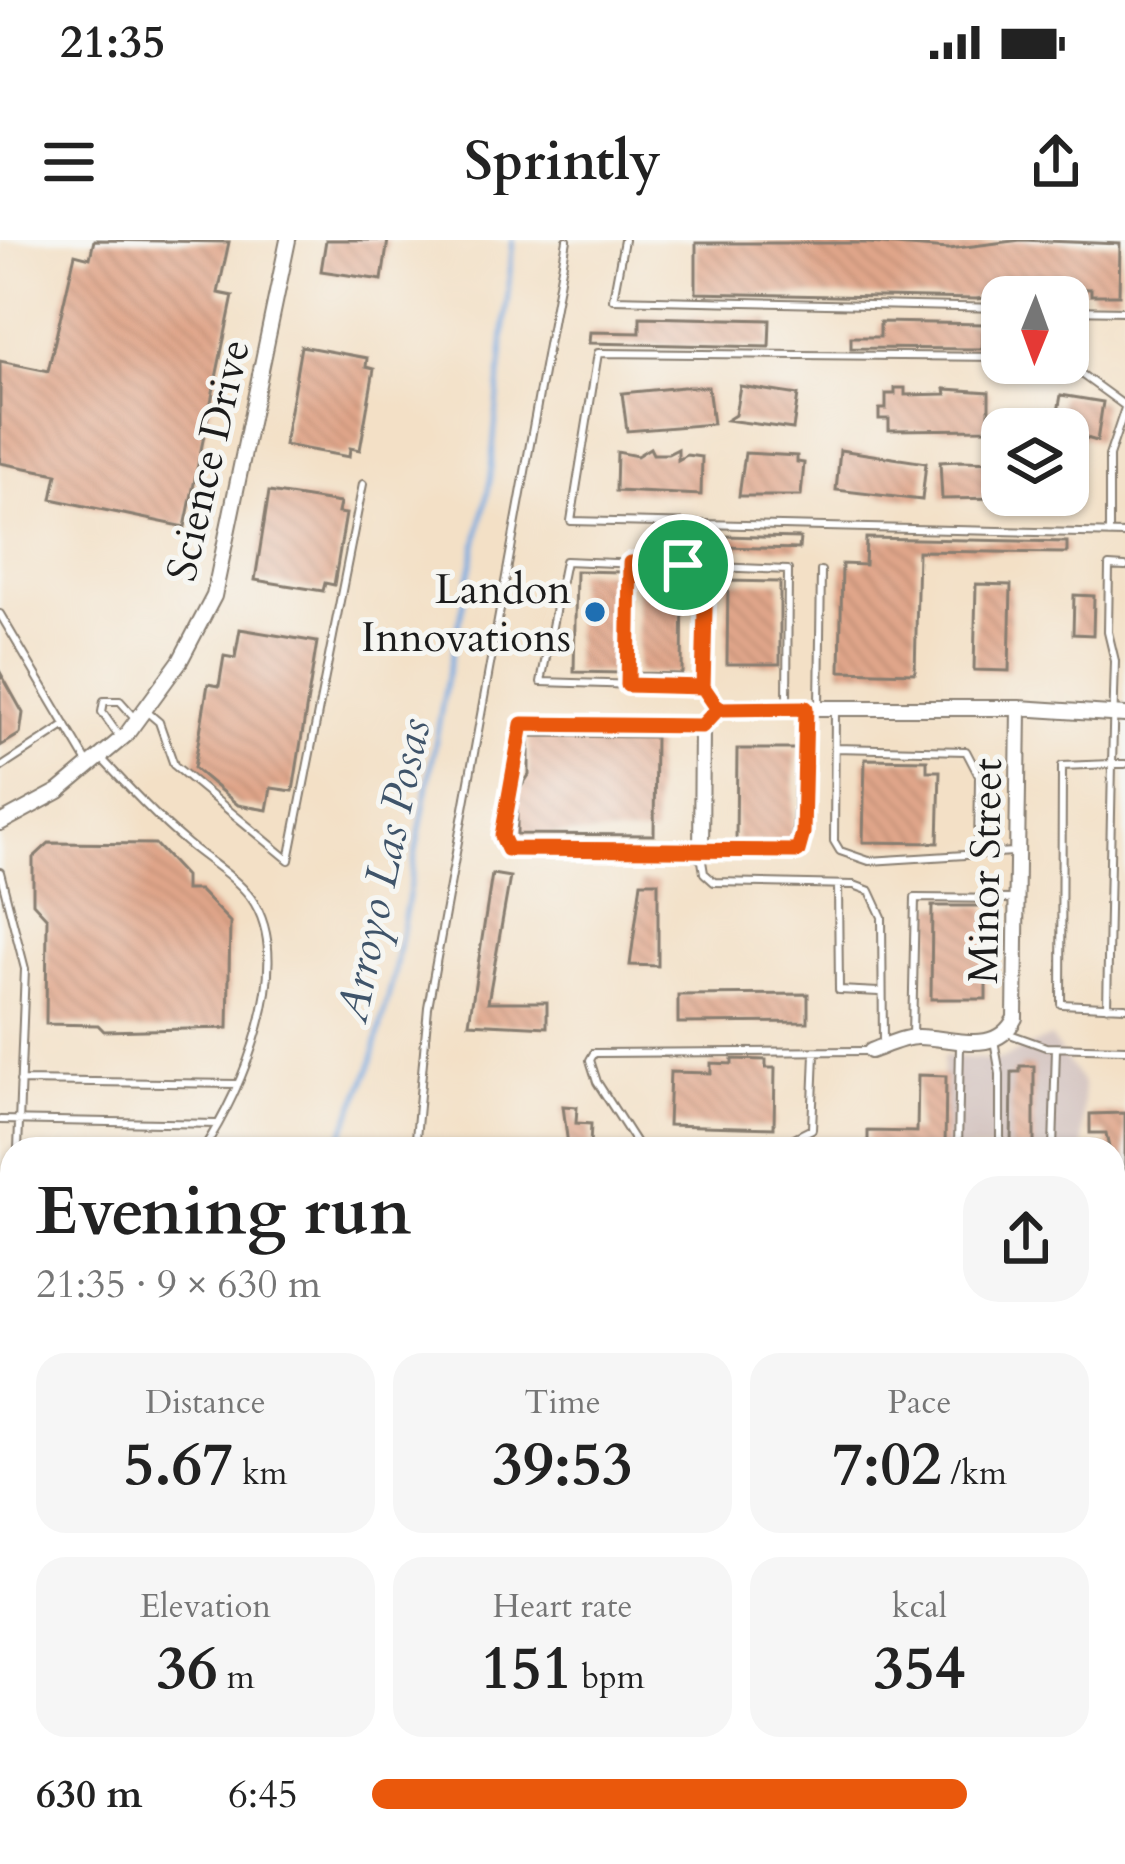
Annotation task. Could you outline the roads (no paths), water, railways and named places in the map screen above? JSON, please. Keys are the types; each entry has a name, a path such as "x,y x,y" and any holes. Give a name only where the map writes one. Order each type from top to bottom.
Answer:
{"street":[{"name":"Science Drive","path":"0,823 95,762 122,739 142,716 214,596 288,240"},
{"path":"701,854 702,726 718,709 1019,708 1119,714"},
{"name":"Minor Street","path":"1001,1037 1016,1002 1019,708"},
{"path":"877,1048 913,1036 960,1041 1001,1037"}],"lane":[{"path":"416,1137 428,1007 566,240"},
{"path":"624,240 613,299 981,308"},
{"path":"1089,310 1125,311"},
{"path":"981,357 598,353 571,521 1125,534"},
{"path":"1089,380 1125,407 1109,456 1109,533"},
{"path":"122,739 102,712 104,700 120,701 159,722 174,764 289,860 363,484"},
{"path":"703,687 541,682 565,562 791,573 787,708"},
{"path":"628,685 630,563"},
{"path":"1107,1007 1112,764 1120,661 1108,632 1109,566 1125,567"},
{"path":"706,571 703,687 718,709"},
{"path":"702,726 522,724 502,836 508,849 701,854 798,851 820,708 820,571"},
{"path":"0,614 66,725 95,762 251,898 270,966 261,1017 238,1084 211,1137"},
{"path":"820,708 835,748 835,841 840,851 869,861 1018,852"},
{"path":"0,768 66,725"},
{"path":"835,748 966,751 979,776 978,854"},
{"path":"1125,764 1062,766 1061,1004 1125,1007"},
{"path":"632,1137 597,1082 590,1060 593,1053 815,1053 877,1048 880,902 870,891 838,885 713,882 704,873 701,854"},
{"path":"0,872 25,969 18,1137"},
{"path":"838,885 837,985 839,990 879,992"},
{"path":"913,1036 915,898 1017,899"},
{"path":"1000,1137 1001,1037 1056,1048 1125,1049"},
{"path":"958,1137 960,1041"},
{"path":"1053,1137 1056,1048"},
{"path":"797,1137 812,1130 815,1053"},
{"path":"20,1082 238,1084"},
{"path":"0,1120 220,1124"}],"waterway":[{"name":"Arroyo Las Posas","path":"341,1137 370,1069 394,974 446,683 490,481 513,240"}],"place":[{"name":"Landon Innovations","path":"595,612"}]}
